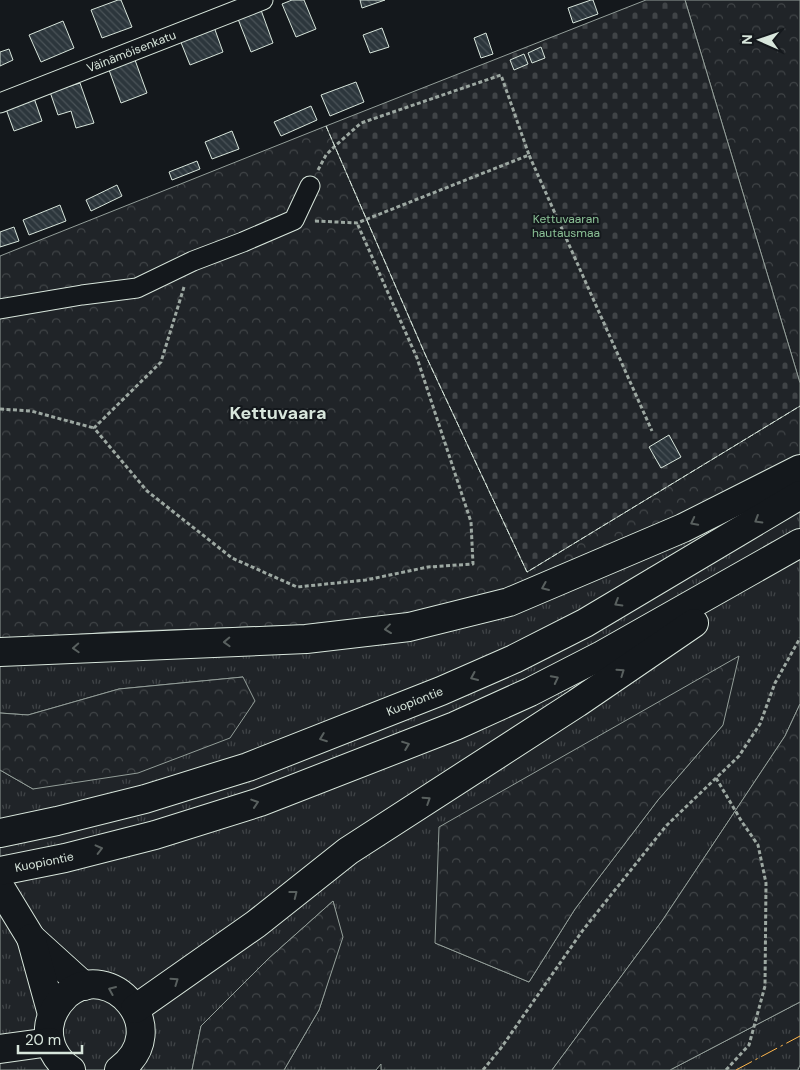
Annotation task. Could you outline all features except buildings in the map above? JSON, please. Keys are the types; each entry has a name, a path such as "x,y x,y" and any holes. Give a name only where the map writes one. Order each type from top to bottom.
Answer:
{"main road":[{"path":"0,652 306,639 409,627 509,602 683,528 800,470"},
{"name":"Kuopiontie","path":"0,833 57,822 145,799 248,767 441,692 514,659 585,623 800,496"},
{"name":"Kuopiontie","path":"0,870 65,858 155,835 251,804 455,726 530,692 602,656 800,543"},
{"path":"135,1009 256,924 348,851 577,703 800,549"},
{"path":"0,887 27,932 52,1014"},
{"path":"27,932 84,986"},
{"path":"71,1070 64,1066 55,1055 50,1042 49,1028 52,1014 60,1001 71,992 84,986 99,985 114,989 126,997 135,1009 141,1030 140,1041 145,1070"},
{"path":"119,1070 127,1064 135,1053 140,1041"},
{"path":"0,1049 50,1042"}],"street":[{"name":"Väinämöisenkatu","path":"0,103 263,0"},
{"path":"0,309 137,288 193,260 243,242 294,220 310,186"}],"path":[{"path":"310,186 326,155 361,123 501,75 529,155 652,431"},
{"path":"294,220 358,223 529,155"},
{"path":"0,409 30,411 94,428 147,491 232,558 297,587 366,580 428,567 472,564 471,522 418,358 358,223"},
{"path":"94,428 161,362 193,260"},
{"path":"483,1070 501,1048 583,930 666,826 738,756 760,724 775,683 800,638"},
{"path":"716,778 758,845 766,883 765,986 749,1045 726,1070"}],"green space":[{"name":"Kettuvaaran hautausmaa","path":"646,0 685,0 800,383 800,406 527,572 425,354 326,126"},
{"path":"685,0 800,0 800,383"},
{"path":"326,126 425,354 527,572 800,406 800,456 682,520 508,594 404,617 305,625 110,632 0,641 0,256"},
{"path":"800,456 800,704 785,736 662,921 552,1070 381,1070 381,1064 376,1070 284,1070 319,1010 342,937 333,901 268,959 201,1026 192,1070 0,1070 0,770 33,789 243,677 119,689 28,715 0,713 0,641 110,632 305,625","holes":["723,725 658,800 575,909 529,982 435,943"]},
{"path":"739,656 723,725 658,800 575,909 529,982 435,943 439,827"},
{"path":"243,677 255,701 230,738 138,773 33,789 0,770 0,713 28,715 119,689"},
{"path":"800,704 800,1002 670,1070 552,1070 662,921 785,736"},
{"path":"333,901 343,937 319,1010 284,1070 192,1070 201,1026 268,959"},
{"path":"800,1002 800,1065 798,1070 670,1070"}],"fence":[{"path":"326,126 425,354 527,572 800,406"}],"power":[{"path":"736,1070 800,1036"}],"district":[{"name":"Kettuvaara","path":"278,413"}]}
